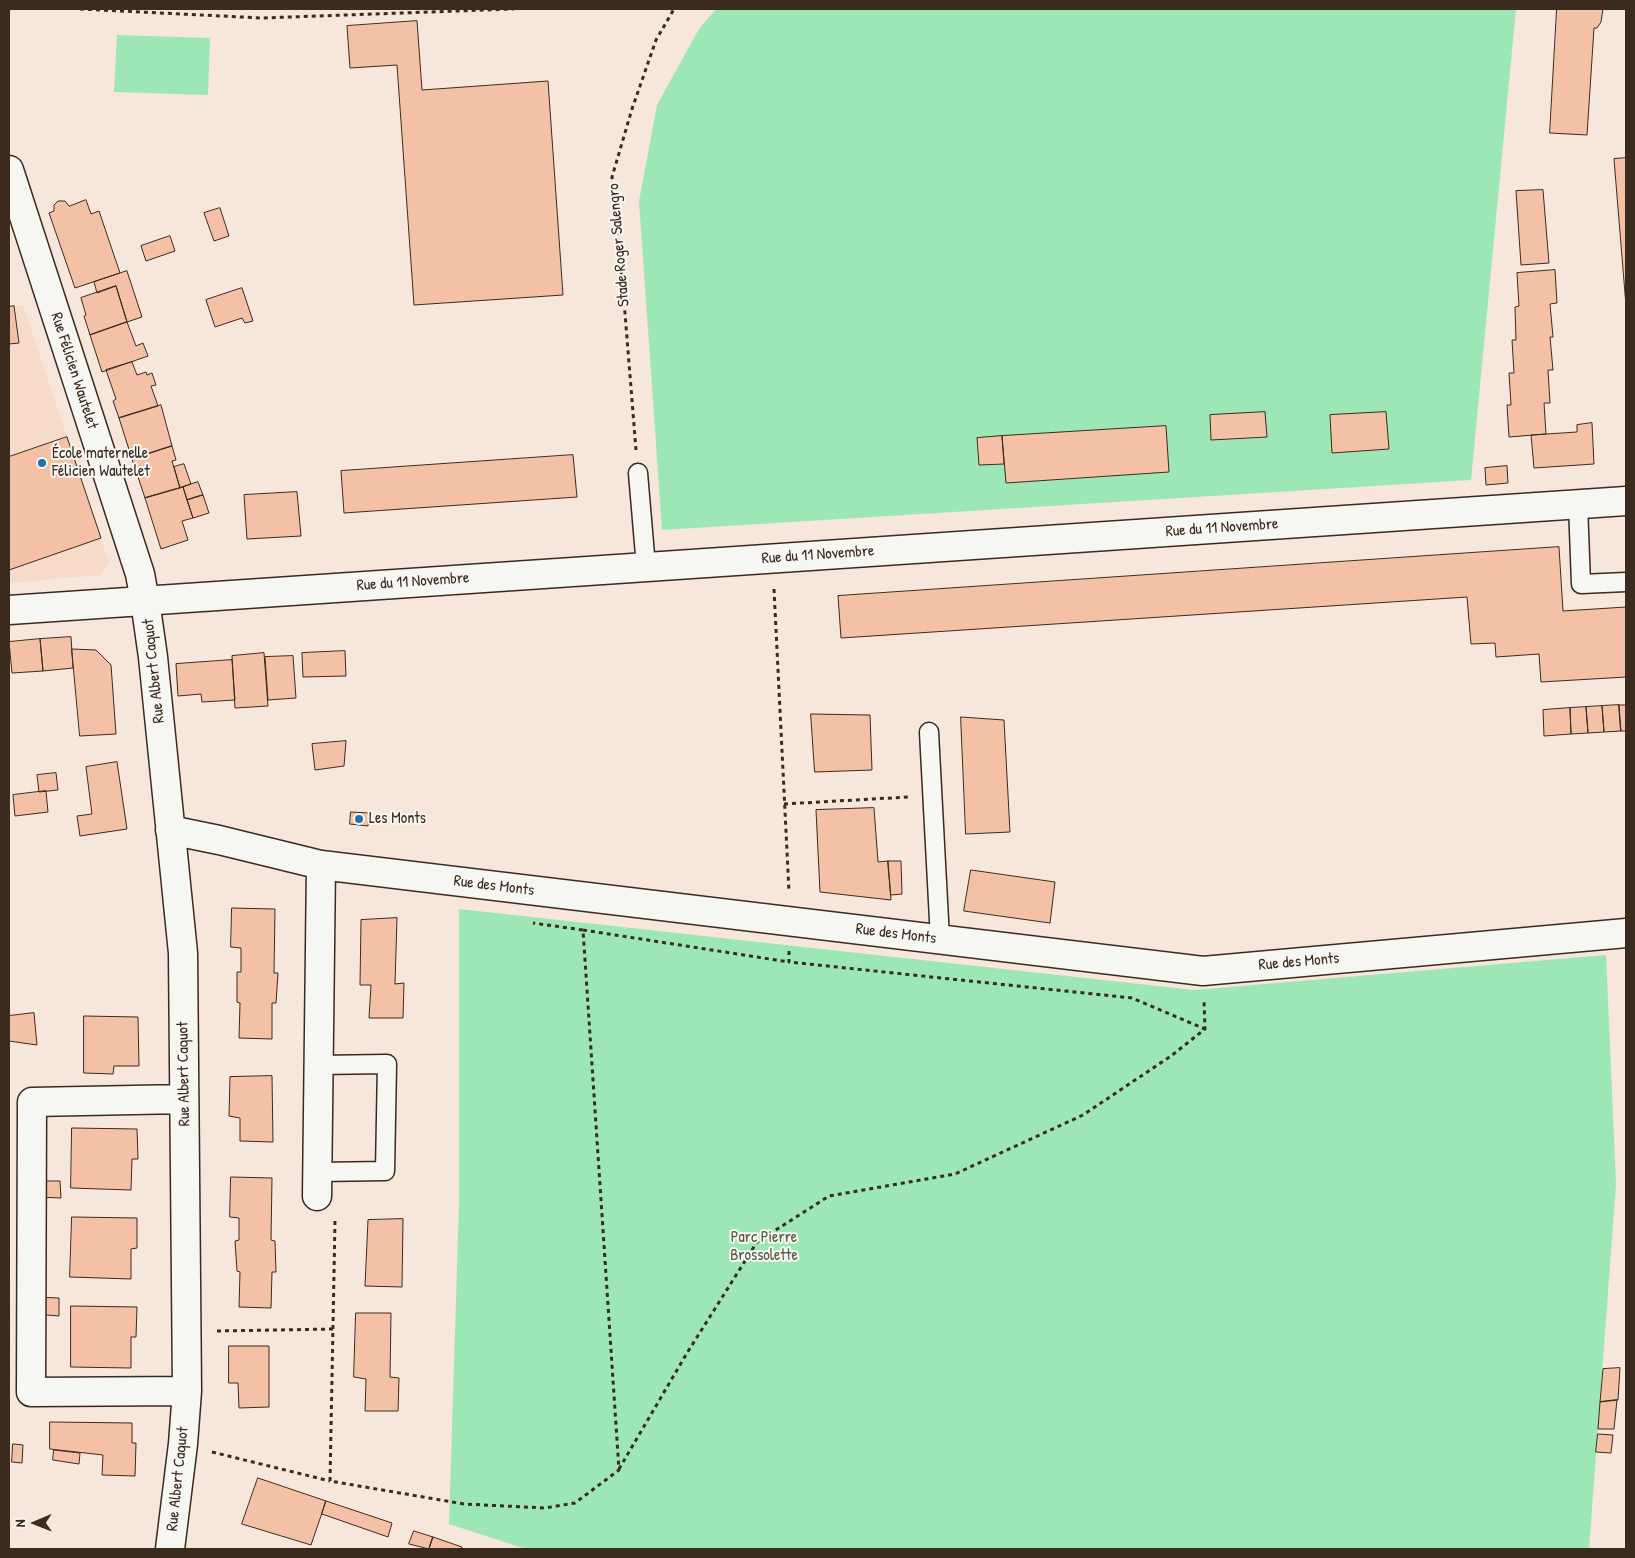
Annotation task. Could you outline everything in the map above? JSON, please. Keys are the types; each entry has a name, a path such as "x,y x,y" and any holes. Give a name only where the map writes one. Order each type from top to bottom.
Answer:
{"street":[{"name":"Rue Félicien Wautelet","path":"9,170 140,574 145,601"},
{"name":"Rue du 11 Novembre","path":"9,610 1626,501"},
{"name":"Rue Albert Caquot","path":"145,601 183,954 187,1391 183,1444 170,1549"},
{"name":"Rue des Monts","path":"170,830 321,865 1203,971 1626,933"},
{"path":"317,1184 321,865"},
{"path":"184,1099 32,1102 31,1392 187,1391"}],"lane":[{"path":"638,474 646,567"},
{"path":"1578,504 1581,584 1626,582"},
{"path":"929,732 940,939"},
{"path":"317,1184 385,1171 387,1064 319,1065"}],"path":[{"path":"80,9 262,18 514,9"},
{"name":"Stade Roger Salengro","path":"638,474 612,177 632,109 656,40 674,9"},
{"path":"773,558 790,921 789,962"},
{"path":"784,804 932,796"},
{"path":"525,922 789,962 1132,998 1205,1029"},
{"path":"583,930 619,1470"},
{"path":"1203,971 1205,1029"},
{"path":"183,1444 330,1481 464,1504 545,1508 575,1502 619,1470 687,1352 757,1242 828,1196 955,1174 1083,1115 1171,1056 1205,1029"},
{"path":"187,1331 334,1329"},
{"path":"330,1481 332,1426"}],"shaded area":[{"name":"École maternelle Félicien Wautelet","path":"23,305 109,563 101,575 9,583 9,307"}],"green space":[{"path":"716,9 1516,9 1471,480 662,530 639,201 657,105 699,29"},
{"path":"117,35 210,38 208,95 114,92"},
{"name":"Parc Pierre Brossolette","path":"459,909 1194,990 1606,955 1616,1184 1589,1549 526,1549 449,1524 459,1204"}],"building":[{"path":"1557,9 1603,9 1601,22 1597,28 1594,28 1587,135 1550,133"},
{"path":"417,21 422,90 548,81 563,295 414,305 397,65 350,68 347,26"},
{"path":"1626,158 1626,306 1614,159"},
{"path":"1543,190 1549,263 1521,265 1516,191"},
{"path":"86,200 91,214 99,211 120,273 75,288 49,213 54,211 54,205 58,201 65,201 69,206"},
{"path":"220,208 229,236 214,241 204,213"},
{"path":"170,236 175,251 146,261 141,246"},
{"path":"1555,270 1557,303 1550,304 1553,370 1548,370 1550,403 1544,403 1546,434 1509,437 1507,405 1511,405 1509,373 1514,373 1512,340 1516,340 1515,307 1519,306 1517,273"},
{"path":"127,271 142,317 127,322 116,286 97,293 94,282"},
{"path":"116,286 127,322 90,335 81,298"},
{"path":"242,288 253,321 245,323 242,318 215,327 206,300"},
{"path":"14,306 19,343 9,344 9,307"},
{"path":"127,322 136,346 143,343 148,356 102,372 90,335"},
{"path":"132,362 137,375 146,372 147,375 152,373 156,385 151,386 158,406 119,418 113,401 116,399 106,370"},
{"path":"161,405 172,446 132,459 119,418"},
{"path":"1265,412 1267,437 1211,440 1210,415"},
{"path":"1386,412 1389,449 1332,453 1330,415"},
{"path":"1592,423 1594,464 1534,468 1531,435 1577,432 1577,425"},
{"path":"1166,426 1169,472 1006,483 1002,436"},
{"path":"1002,436 1004,464 979,465 977,438"},
{"path":"67,437 101,538 9,570 9,457"},
{"path":"172,446 176,460 172,461 180,488 145,498 132,459"},
{"path":"573,455 577,497 344,513 341,471"},
{"path":"184,464 191,484 180,488 174,467"},
{"path":"1507,466 1508,483 1486,485 1485,468"},
{"path":"198,482 203,495 187,500 183,487"},
{"path":"183,487 193,518 182,521 188,540 161,549 145,498"},
{"path":"297,492 301,536 247,539 244,495"},
{"path":"203,495 209,513 193,518 187,500"},
{"path":"1559,547 1563,611 1626,607 1626,677 1541,682 1539,654 1496,657 1495,643 1471,644 1467,597 841,638 838,596"},
{"path":"71,637 73,668 43,671 40,639"},
{"path":"40,639 43,671 12,673 9,642"},
{"path":"72,649 96,650 111,665 116,734 80,736"},
{"path":"345,651 346,676 303,677 302,653"},
{"path":"264,653 268,706 235,708 232,656"},
{"path":"293,656 296,698 268,700 265,657"},
{"path":"232,660 235,700 202,702 201,694 178,696 176,664"},
{"path":"1619,705 1621,731 1604,732 1602,706"},
{"path":"1619,705 1626,705 1626,731 1621,731"},
{"path":"1602,706 1604,732 1588,733 1586,707"},
{"path":"1586,707 1588,733 1571,734 1570,708"},
{"path":"1570,708 1571,734 1544,736 1543,710"},
{"path":"811,714 870,715 872,770 815,772"},
{"path":"961,717 1004,720 1010,832 966,834"},
{"path":"346,741 344,766 315,770 312,744"},
{"path":"117,762 127,829 80,836 77,816 92,814 86,767"},
{"path":"56,773 58,790 39,792 37,775"},
{"path":"46,791 48,812 15,816 13,795"},
{"path":"874,808 878,862 888,861 891,900 820,892 816,810"},
{"name":"Les Monts","path":"351,812 369,813 368,826 350,824"},
{"path":"888,861 901,861 902,894 891,895"},
{"path":"971,870 1055,882 1050,923 964,911"},
{"path":"232,908 275,909 274,973 278,973 276,1003 272,1003 272,1039 239,1038 240,1003 237,1002 237,972 241,972 241,948 231,947"},
{"path":"397,918 395,984 404,983 403,1018 369,1018 371,985 360,985 361,920"},
{"path":"34,1013 37,1045 9,1041 9,1016"},
{"path":"84,1016 138,1017 139,1066 114,1066 113,1074 84,1073"},
{"path":"272,1076 273,1142 240,1141 240,1118 229,1116 230,1077"},
{"path":"72,1128 137,1129 138,1159 132,1159 131,1190 71,1188"},
{"path":"231,1177 272,1178 271,1240 275,1241 276,1272 272,1272 271,1308 239,1307 240,1272 237,1271 235,1241 239,1240 239,1218 230,1217"},
{"path":"36,1181 60,1181 61,1198 36,1197"},
{"path":"72,1217 137,1218 137,1248 131,1249 131,1279 70,1277"},
{"path":"403,1219 402,1287 365,1286 368,1220"},
{"path":"35,1297 59,1298 59,1316 35,1314"},
{"path":"71,1306 137,1307 136,1337 131,1337 131,1368 71,1367"},
{"path":"356,1313 391,1313 390,1377 399,1378 398,1411 365,1411 366,1379 354,1377"},
{"path":"229,1346 269,1346 269,1407 239,1408 238,1383 229,1383"},
{"path":"1620,1368 1618,1400 1600,1402 1603,1369"},
{"path":"1617,1400 1614,1429 1598,1429 1600,1402"},
{"path":"50,1422 132,1423 132,1443 136,1443 135,1476 102,1475 103,1455 50,1449"},
{"path":"1598,1434 1613,1435 1611,1453 1596,1452"},
{"path":"13,1444 23,1445 22,1463 12,1462"},
{"path":"54,1450 80,1453 79,1464 53,1460"},
{"path":"258,1478 326,1501 311,1545 242,1524"},
{"path":"326,1501 392,1523 388,1537 322,1514"},
{"path":"414,1531 433,1537 429,1549 409,1544"},
{"path":"433,1537 462,1547 461,1549 429,1549"}],"place":[{"name":"École maternelle Félicien Wautelet","path":"42,463"},
{"name":"Les Monts","path":"359,819"}]}
